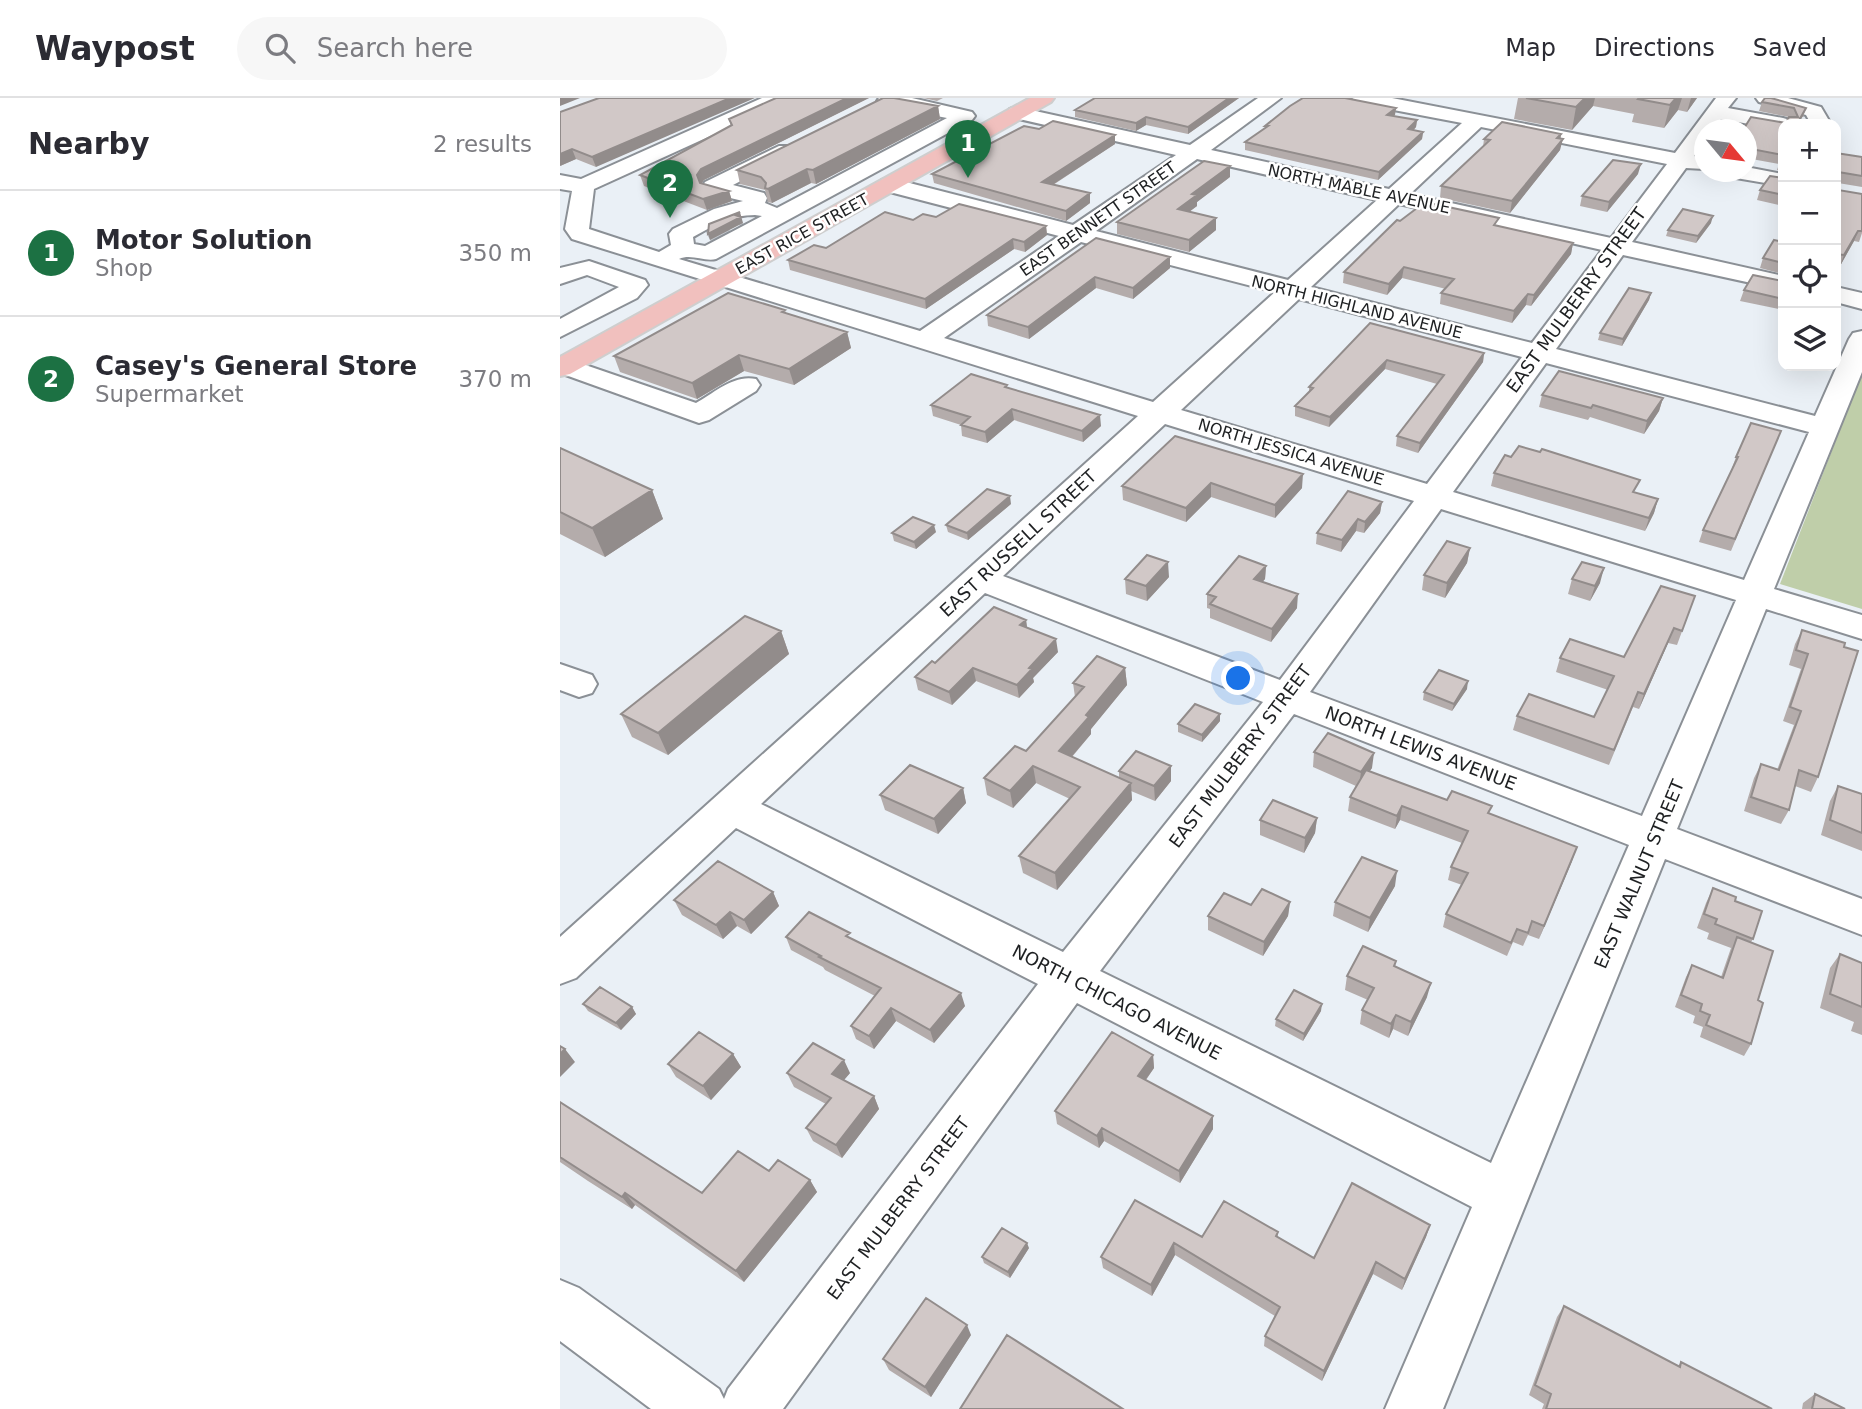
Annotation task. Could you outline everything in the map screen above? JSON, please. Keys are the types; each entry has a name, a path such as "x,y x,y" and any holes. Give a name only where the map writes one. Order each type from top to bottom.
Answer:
{"main road":[{"name":"EAST RICE STREET","path":"563,367 1044,98"}],"street":[{"path":"560,182 584,186 778,98"},
{"name":"EAST BENNETT STREET","path":"925,340 1272,98"},
{"path":"1362,98 1692,162"},
{"path":"1766,98 1814,111 1818,119"},
{"name":"NORTH MABLE AVENUE","path":"974,101 1193,153 1778,283"},
{"path":"1720,105 1778,122"},
{"name":"EAST MULBERRY STREET","path":"748,1409 1069,978 1287,697 1615,246 1692,162 1720,105"},
{"name":"EAST RUSSELL STREET","path":"560,965 1477,120"},
{"path":"820,224 761,213 733,208 681,234 708,254 761,213 825,181 850,177 880,149 924,138 946,126"},
{"path":"771,167 801,142"},
{"path":"761,213 756,198 713,187 746,170 771,167 825,181"},
{"path":"1757,175 1778,179"},
{"name":"NORTH HIGHLAND AVENUE","path":"890,185 1824,427"},
{"name":"NORTH JESSICA AVENUE","path":"584,186 577,219 580,234 1862,627"},
{"path":"659,260 695,246"},
{"path":"560,277 578,269 589,268 636,285 628,293 560,329"},
{"path":"1841,296 1862,301"},
{"name":"EAST WALNUT STREET","path":"1414,1409 1862,339"},
{"path":"563,367 699,414 746,385"},
{"name":"NORTH LEWIS AVENUE","path":"979,579 1862,917"},
{"name":"NORTH CHICAGO AVENUE","path":"732,807 1503,1196"},
{"path":"560,1307 699,1409"}],"green space":[{"path":"1862,373 1862,609 1780,584"}],"building":[{"path":"599,98 730,98 592,157 572,149 560,154 560,112"},
{"path":"776,98 847,98 701,169 697,175 700,183 729,191 703,199 640,175 732,125 729,119"},
{"path":"883,98 938,106 813,170 807,169 768,189 761,177 737,170"},
{"path":"1095,98 1229,98 1188,127 1146,117 1136,123 1075,110"},
{"path":"1303,98 1345,98 1396,108 1387,115 1417,120 1408,129 1423,132 1379,172 1245,142"},
{"path":"1526,98 1585,98 1576,107"},
{"path":"1639,98 1676,98 1670,105"},
{"path":"1765,98 1771,98 1806,108 1800,119 1788,119 1798,117 1794,108 1762,102"},
{"path":"1751,117 1778,122 1778,154 1757,150 1757,119 1750,119"},
{"path":"1053,121 1115,135 1042,182 1090,193 1066,211 932,174 1024,126 1039,129"},
{"path":"1502,122 1561,134 1557,138 1563,139 1512,201 1441,186 1490,140 1484,139"},
{"path":"1841,154 1862,157 1862,176 1841,172"},
{"path":"1613,160 1641,164 1609,202 1582,196"},
{"path":"1204,161 1230,166 1192,194 1197,195 1178,209 1216,218 1189,240 1117,222"},
{"path":"1770,176 1778,177 1778,194 1760,190"},
{"path":"1841,190 1862,194 1862,231 1858,231 1844,255 1841,255"},
{"path":"1425,202 1499,218 1494,225 1573,243 1534,295 1528,294 1514,311 1441,293 1454,279 1404,267 1389,284 1344,272 1397,220 1400,221"},
{"path":"959,204 1046,226 1024,242 1013,239 925,299 788,260 814,245 826,248 885,212 913,220 923,214 936,217"},
{"path":"1683,209 1713,216 1698,236 1668,230"},
{"path":"740,212 735,215 741,217 708,234 709,224"},
{"path":"1096,238 1170,257 1133,288 1095,277 1028,327 987,315"},
{"path":"1774,240 1778,241 1778,262 1763,258"},
{"path":"1753,275 1778,280 1778,298 1744,290"},
{"path":"1629,288 1651,293 1623,339 1600,333"},
{"path":"728,293 847,332 789,369 739,355 692,383 614,356"},
{"path":"1370,323 1484,353 1420,443 1397,436 1444,375 1387,360 1330,417 1295,406 1313,388 1309,387"},
{"path":"1559,371 1663,398 1647,421 1593,405 1591,408 1542,395"},
{"path":"971,374 1100,415 1082,431 1012,409 985,432 961,425 970,417 931,405"},
{"path":"1751,423 1781,431 1735,539 1703,530 1738,457"},
{"path":"1175,436 1303,474 1275,505 1211,483 1186,508 1122,486"},
{"path":"1519,446 1540,452 1542,449 1640,480 1633,492 1658,499 1649,518 1494,473 1505,455 1511,457"},
{"path":"560,448 652,490 592,528 560,512"},
{"path":"987,489 1010,496 967,533 946,525"},
{"path":"1348,491 1382,502 1365,522 1358,519 1342,540 1317,533"},
{"path":"913,517 934,525 914,542 892,533"},
{"path":"1447,541 1470,548 1447,583 1424,575"},
{"path":"1147,555 1168,562 1146,586 1125,579"},
{"path":"1239,556 1266,566 1254,579 1298,594 1272,629 1210,604 1216,597 1207,594"},
{"path":"1582,562 1604,568 1595,586 1572,579"},
{"path":"1661,586 1695,596 1682,631 1674,628 1644,694 1638,692 1614,750 1517,716 1529,694 1594,717 1614,676 1560,658 1570,639 1624,657"},
{"path":"994,607 1026,620 1020,625 1056,639 1017,685 973,668 949,692 915,677 932,661 935,663"},
{"path":"745,616 781,631 658,733 621,714"},
{"path":"1802,630 1845,643 1844,647 1858,651 1818,777 1799,770 1789,810 1751,797 1761,764 1779,770 1801,711 1790,707 1808,654 1796,650"},
{"path":"1097,656 1125,668 1086,715 1089,717 1059,751 1131,783 1055,873 1019,856 1080,787 1033,766 1010,791 984,778 1015,746 1026,751 1084,687 1073,683"},
{"path":"1439,670 1468,681 1454,704 1424,692"},
{"path":"1195,704 1220,714 1202,735 1178,724"},
{"path":"1328,733 1374,753 1361,772 1314,752"},
{"path":"1136,751 1171,766 1154,786 1119,771"},
{"path":"910,765 963,788 934,819 880,795"},
{"path":"1366,770 1447,800 1452,791 1492,806 1488,813 1577,847 1544,926 1532,921 1528,933 1517,929 1511,943 1446,914 1468,873 1451,867 1468,831 1402,806 1397,816 1350,797"},
{"path":"1838,786 1862,794 1862,833 1830,820"},
{"path":"1273,800 1317,818 1305,838 1260,820"},
{"path":"1362,857 1397,871 1370,918 1335,902"},
{"path":"718,861 773,892 744,920 730,912 716,925 674,900"},
{"path":"1713,888 1736,897 1735,901 1762,911 1753,939 1715,924 1717,919 1704,914"},
{"path":"1262,889 1290,902 1264,942 1208,916 1224,893 1251,905"},
{"path":"809,912 850,933 846,936 961,993 930,1030 891,1008 869,1036 851,1026 881,988 786,937"},
{"path":"1737,937 1773,951 1758,1000 1763,1003 1751,1044 1706,1025 1710,1015 1700,1011 1702,1004 1681,995 1692,965 1723,978"},
{"path":"1363,946 1396,961 1394,966 1431,983 1411,1022 1396,1015 1391,1024 1362,1010 1374,988 1347,976"},
{"path":"1840,954 1862,963 1862,1007 1830,994"},
{"path":"600,987 632,1007 616,1023 583,1004"},
{"path":"1294,990 1322,1004 1304,1034 1276,1019"},
{"path":"699,1032 733,1054 703,1086 668,1064"},
{"path":"1112,1032 1153,1055 1138,1076 1213,1116 1179,1171 1102,1128 1097,1136 1055,1111"},
{"path":"813,1043 844,1060 832,1074 874,1096 836,1145 806,1128 831,1098 787,1073"},
{"path":"560,1102 702,1193 738,1151 769,1171 778,1160 810,1180 736,1271 625,1193 622,1197 560,1157"},
{"path":"1352,1183 1430,1225 1405,1279 1376,1262 1324,1371 1265,1336 1280,1307 1174,1243 1151,1285 1101,1257 1135,1200 1202,1237 1224,1201 1278,1232 1276,1236 1314,1258"},
{"path":"1002,1228 1027,1243 1008,1272 982,1257"},
{"path":"926,1298 967,1325 925,1387 883,1359"},
{"path":"1564,1306 1680,1367 1681,1362 1772,1409 1546,1409 1551,1394 1535,1385"},
{"path":"1007,1335 1123,1409 960,1409"},
{"path":"1815,1394 1845,1409 1812,1409"}],"tunnel":[{"path":"710,240 743,223"}],"place":[{"name":"Motor Solution","path":"968,178"},
{"name":"Casey's General Store","path":"670,218"}]}
